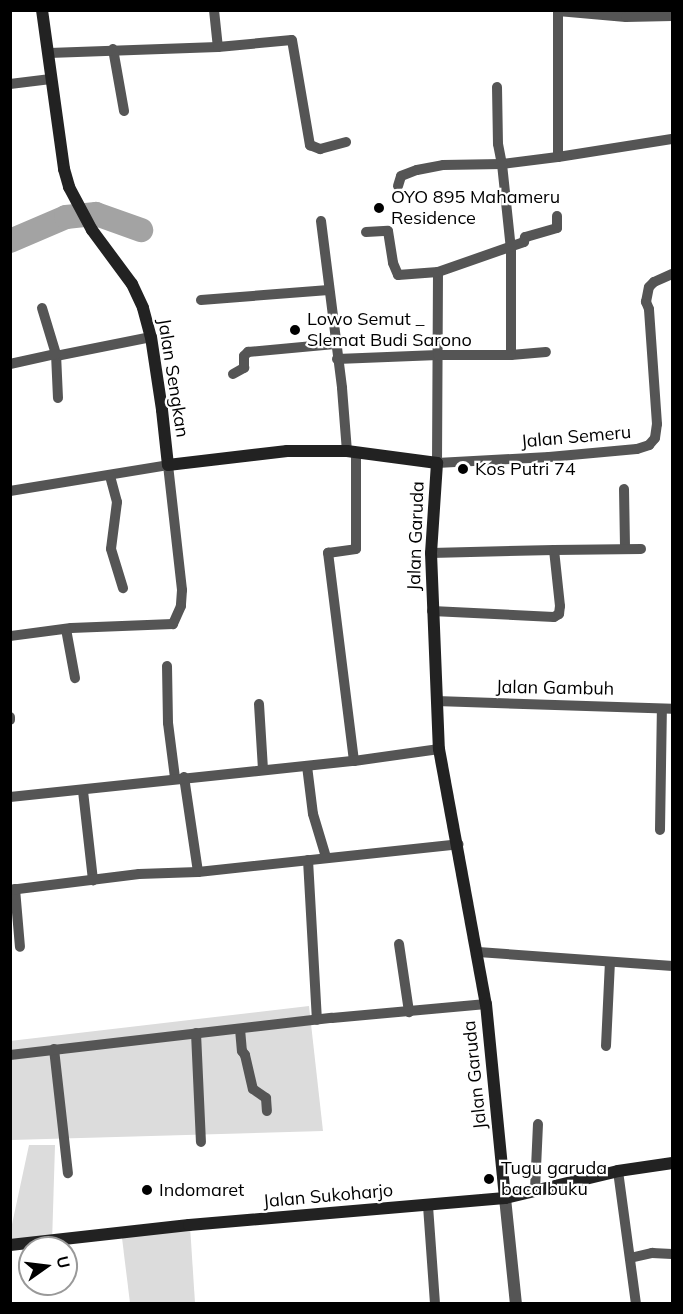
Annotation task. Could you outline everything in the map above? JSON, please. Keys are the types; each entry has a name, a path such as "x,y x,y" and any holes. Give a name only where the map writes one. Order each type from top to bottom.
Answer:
{"main road":[{"path":"42,10 51,79"},
{"name":"Jalan Sengkan","path":"51,79 59,144 69,188 99,238 132,284 143,308 151,337 168,465"},
{"name":"Jalan Garuda","path":"168,465 270,452 352,451 437,463 431,553 439,749 486,1004 505,1198"},
{"name":"Jalan Sukoharjo","path":"10,1245 73,1240 189,1225 505,1198 618,1171 672,1163"}],"street":[{"path":"214,10 218,47"},
{"path":"558,157 558,11 626,17 672,16"},
{"path":"49,53 218,47 292,40 310,145 320,149 346,142"},
{"path":"113,49 124,111"},
{"path":"10,84 51,79"},
{"path":"496,87 510,246 511,355"},
{"path":"398,186 401,176 443,165 502,164 672,139"},
{"path":"366,232 388,231 393,263 398,275 438,272 524,242 525,237 557,228 557,216"},
{"path":"321,221 337,360 352,451 356,549 328,553 354,761"},
{"path":"437,463 438,272"},
{"name":"Jalan Semeru","path":"437,463 549,458 637,449 649,445 655,438 657,424 650,309 646,302 649,287 654,282 672,274"},
{"path":"201,300 329,290"},
{"path":"42,308 56,355 58,398"},
{"path":"10,364 151,337"},
{"path":"233,374 244,368 244,356 248,352 335,344"},
{"path":"337,360 546,352"},
{"path":"10,491 168,465 182,590 181,606 173,624 66,629 10,636"},
{"path":"110,476 117,502 111,549 123,588"},
{"path":"624,489 625,549"},
{"path":"431,553 641,549"},
{"path":"432,611 557,616 560,606 554,550"},
{"path":"66,629 75,678"},
{"path":"167,666 168,723 198,872"},
{"name":"Jalan Gambuh","path":"436,701 667,709"},
{"path":"259,704 263,770"},
{"path":"660,830 667,709"},
{"path":"10,797 354,761 439,749"},
{"path":"307,766 313,814 326,857"},
{"path":"83,791 93,880"},
{"path":"20,947 13,890 139,874 198,872 458,844"},
{"path":"308,860 316,1020"},
{"path":"399,944 409,1012"},
{"path":"478,952 672,966"},
{"path":"606,1046 610,962"},
{"path":"10,1055 316,1020 486,1004"},
{"path":"240,1029 242,1051 253,1089 266,1098 267,1111"},
{"path":"196,1033 201,1142"},
{"path":"54,1050 68,1173"},
{"path":"535,1190 538,1124"},
{"path":"618,1171 636,1304"},
{"name":"Jalan Garuda","path":"505,1198 516,1304"},
{"path":"428,1206 435,1304"},
{"path":"630,1258 652,1253 672,1254"}],"shaded area":[{"path":"309,1006 323,1131 11,1140 10,1041"},
{"path":"29,1145 55,1145 52,1236 18,1236 18,1246 11,1247 11,1229"},
{"path":"190,1226 195,1303 130,1303 122,1238"}],"waterway":[{"path":"10,241 66,217 96,214 141,230"}],"place":[{"name":"OYO 895 Mahameru Residence","path":"379,208"},
{"name":"Lowo Semut _ Slemat Budi Sarono","path":"295,330"},
{"name":"Kos Putri 74","path":"463,469"},
{"name":"Tugu garuda baca buku","path":"489,1179"},
{"name":"Indomaret","path":"147,1190"}]}
